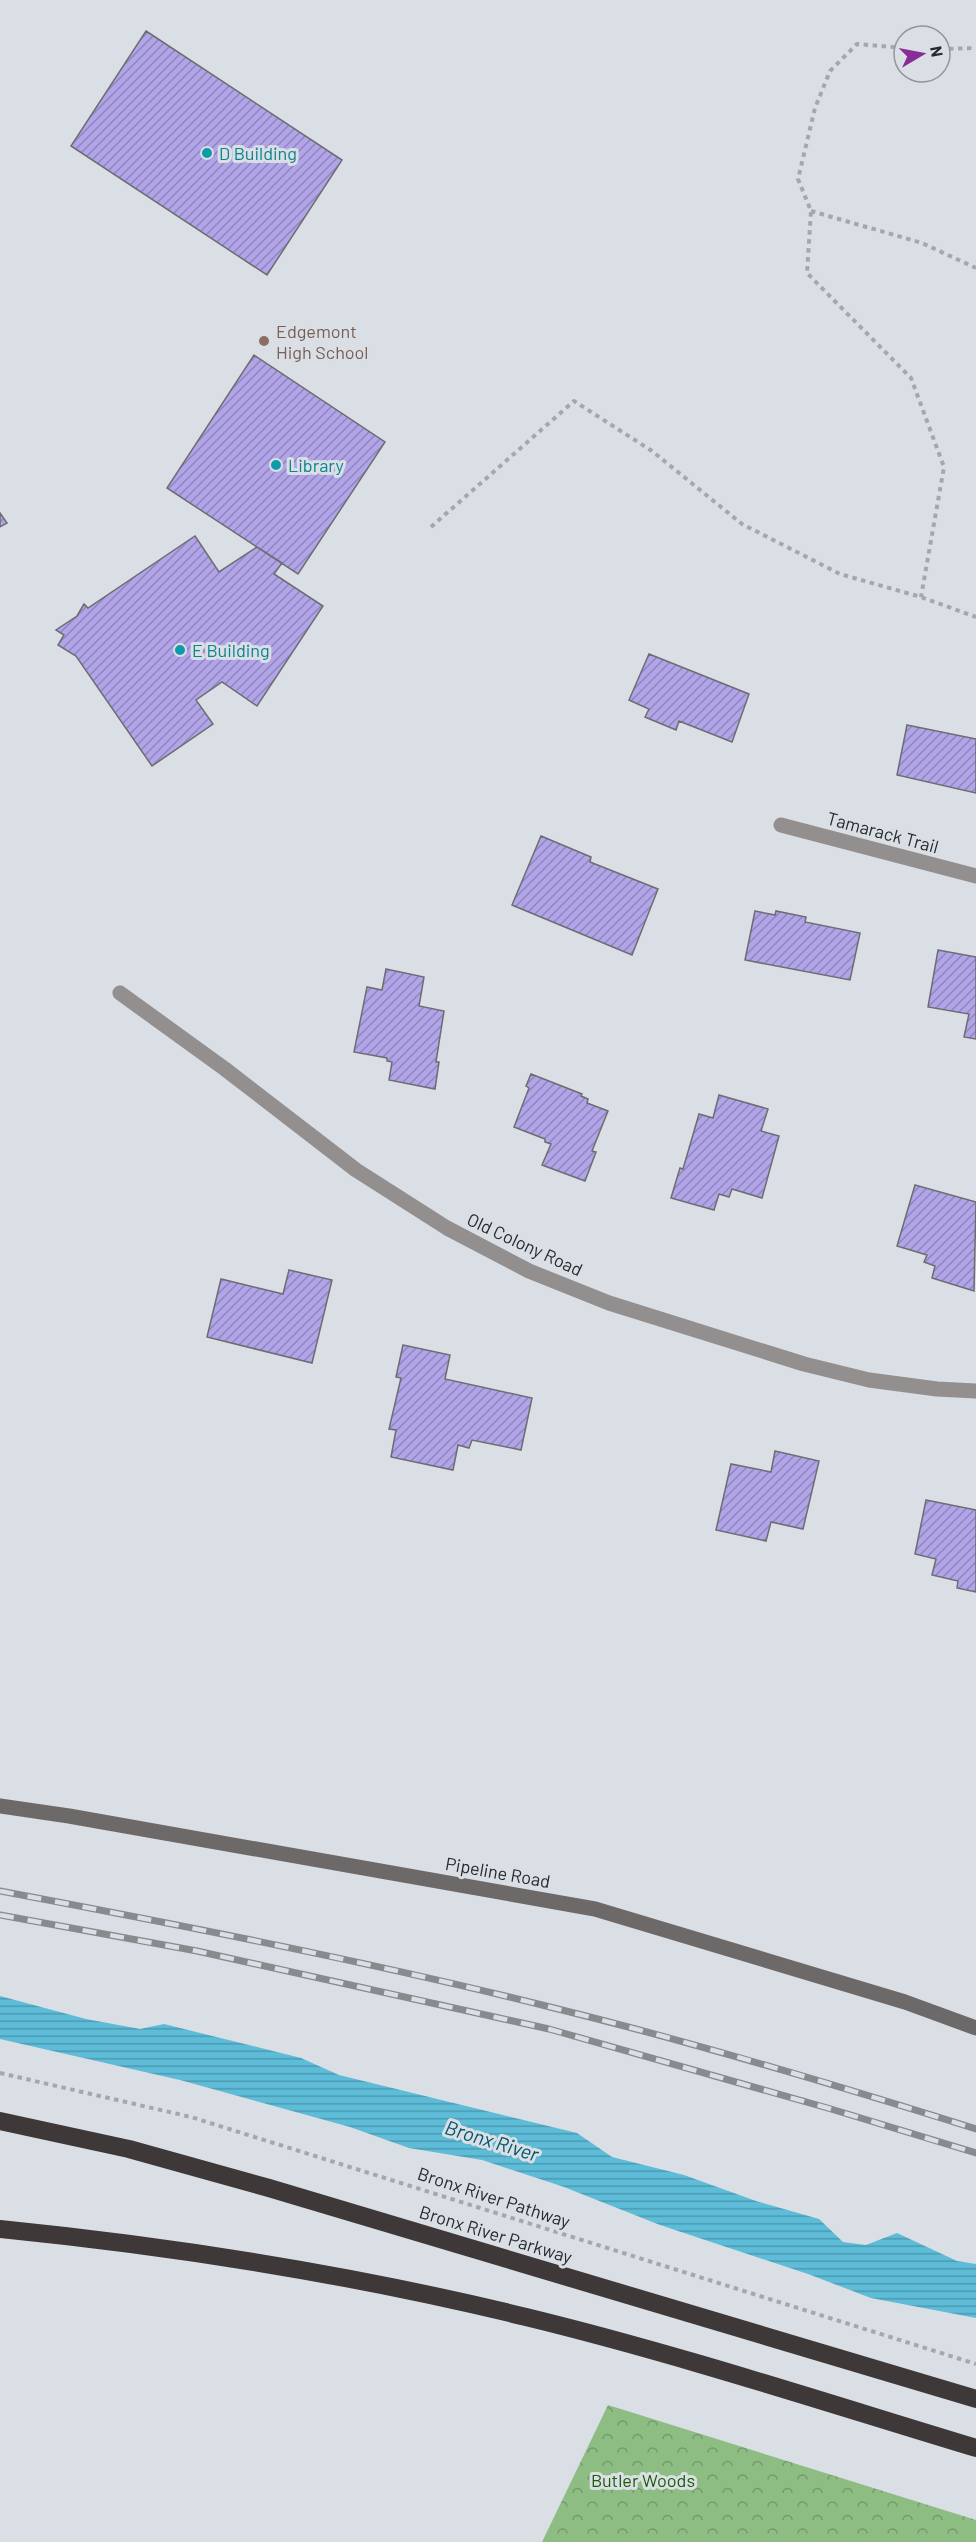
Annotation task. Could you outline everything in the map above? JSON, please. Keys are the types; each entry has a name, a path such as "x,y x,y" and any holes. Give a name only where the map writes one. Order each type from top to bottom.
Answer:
{"highway":[{"name":"Bronx River Parkway","path":"0,2121 129,2149 249,2182 976,2399"},
{"path":"0,2229 124,2241 236,2258 463,2302 593,2334 976,2448"}],"street":[{"name":"Tamarack Trail","path":"781,825 976,876"},
{"name":"Old Colony Road","path":"120,993 225,1069 356,1170 447,1228 529,1271 609,1303 804,1364 869,1380 937,1389 976,1391"},
{"name":"Pipeline Road","path":"0,1806 69,1816 595,1909 905,2002 976,2028"}],"path":[{"path":"892,47 857,44 830,71 814,108 798,179 811,211 807,273 911,378 944,467 921,597"},
{"path":"952,49 976,48"},
{"path":"811,211 922,243 976,268"},
{"path":"431,527 574,401 652,452 742,524 840,574 921,597 976,617"},
{"name":"Bronx River Pathway","path":"0,2073 192,2117 976,2364"}],"green space":[{"name":"Butler Woods","path":"608,2405 976,2520 976,2542 542,2542"}],"water":[{"name":"Bronx River","path":"0,1996 86,2019 140,2029 164,2024 301,2058 339,2075 577,2133 612,2157 684,2175 756,2201 819,2219 843,2242 866,2245 897,2233 957,2261 976,2264 976,2318 871,2298 808,2274 660,2225 564,2187 482,2160 409,2148 350,2127 180,2080 0,2039"}],"building":[{"name":"D Building","path":"146,31 342,160 267,275 71,146"},
{"name":"Library","path":"254,355 385,442 298,574 167,488"},
{"path":"0,513 7,523 0,527"},
{"name":"E Building","path":"195,536 219,572 257,547 282,563 274,574 323,606 257,706 222,682 196,700 213,724 152,766 76,656 58,645 64,635 56,630 77,616 84,604 88,608"},
{"path":"649,654 749,694 732,742 679,721 676,730 645,717 649,709 629,700"},
{"path":"907,725 976,739 976,793 897,775"},
{"path":"541,836 591,857 590,862 658,889 632,955 512,905"},
{"path":"755,911 775,915 776,911 806,917 805,922 860,933 850,980 745,960"},
{"path":"938,950 976,957 976,1039 964,1037 969,1014 928,1007"},
{"path":"386,969 424,977 419,1006 444,1011 436,1062 439,1062 435,1089 389,1080 392,1062 387,1061 387,1058 354,1052 367,987 382,990"},
{"path":"531,1074 582,1094 581,1096 588,1099 587,1103 608,1111 592,1151 596,1152 585,1181 542,1165 551,1144 545,1142 545,1139 514,1127 529,1088 526,1086"},
{"path":"719,1095 768,1109 761,1131 779,1136 762,1198 732,1189 729,1197 719,1194 714,1210 671,1198 680,1168 683,1169 699,1114 713,1118"},
{"path":"915,1185 976,1202 974,1291 932,1278 935,1266 924,1262 927,1255 897,1246"},
{"path":"289,1270 332,1280 312,1363 207,1337 221,1279 283,1294"},
{"path":"403,1345 450,1355 445,1379 532,1398 521,1450 472,1440 469,1448 458,1445 453,1470 391,1457 396,1430 389,1429 401,1378 396,1377"},
{"path":"775,1451 819,1461 803,1529 771,1522 766,1541 716,1530 731,1464 771,1472"},
{"path":"926,1500 976,1510 976,1592 957,1588 958,1581 932,1575 936,1559 915,1554"}],"railway":[{"path":"0,1891 278,1945 485,1991 713,2050 976,2129"},
{"path":"0,1915 197,1951 549,2029 831,2109 976,2153"}],"place":[{"name":"D Building","path":"207,153"},
{"name":"Edgemont High School","path":"264,341"},
{"name":"Library","path":"276,465"},
{"name":"E Building","path":"180,650"}]}
